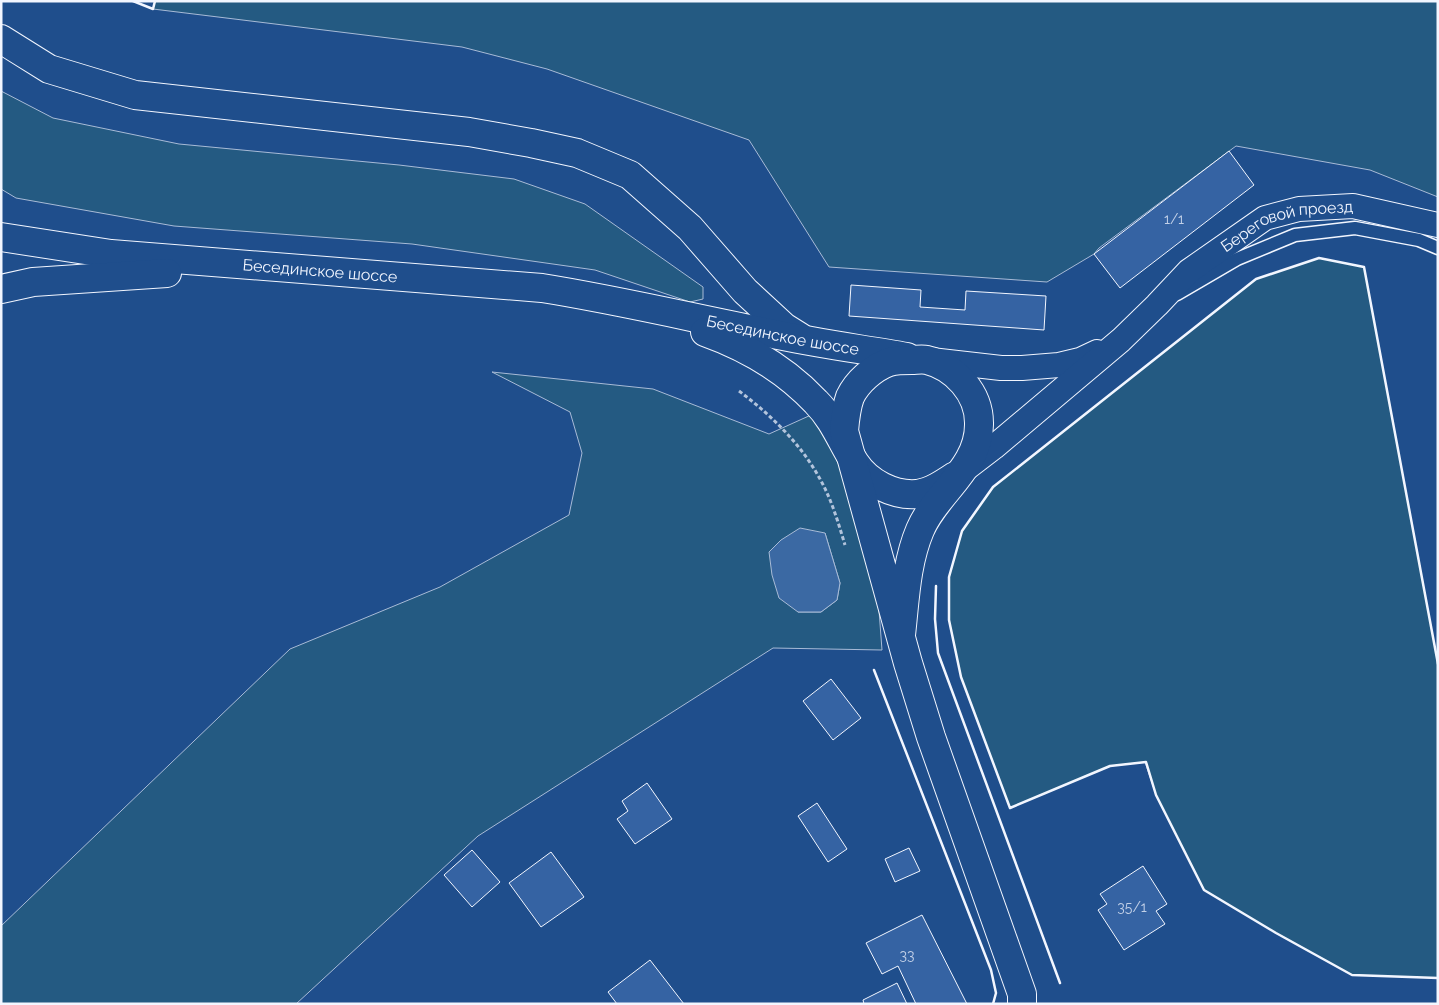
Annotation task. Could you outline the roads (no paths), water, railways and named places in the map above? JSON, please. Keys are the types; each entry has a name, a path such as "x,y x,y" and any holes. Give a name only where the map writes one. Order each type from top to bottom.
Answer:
{"street":[{"path":"1,39 49,69 135,95 469,132 577,153 630,175 690,228 752,297 784,327 806,340"},
{"name":"Береговой проезд","path":"1121,340 1158,305 1189,271 1265,218 1299,209 1353,206 1438,225"},
{"name":"Бесединское шоссе","path":"1,237 111,254 542,288 594,296 639,307 806,340 926,360"},
{"path":"1,289 33,282 91,277 271,268"},
{"name":"Бесединское шоссе","path":"639,307 717,336 774,366 818,404 828,416 848,448"},
{"path":"1022,1004 1022,994 931,737 848,448 844,431 845,413 851,396 861,381 874,369 890,362 926,360 1001,368 1059,365 1080,360 1121,340"},
{"path":"848,448 855,464 882,487 899,493 917,494 933,490 964,470 994,447 1121,340"},
{"path":"901,635 910,567 920,530 927,517 964,470 979,438 976,404 968,388 956,375 944,367 926,360"}],"lane":[{"path":"1158,305 1237,259 1295,235 1355,228 1419,240 1438,248"}]}
